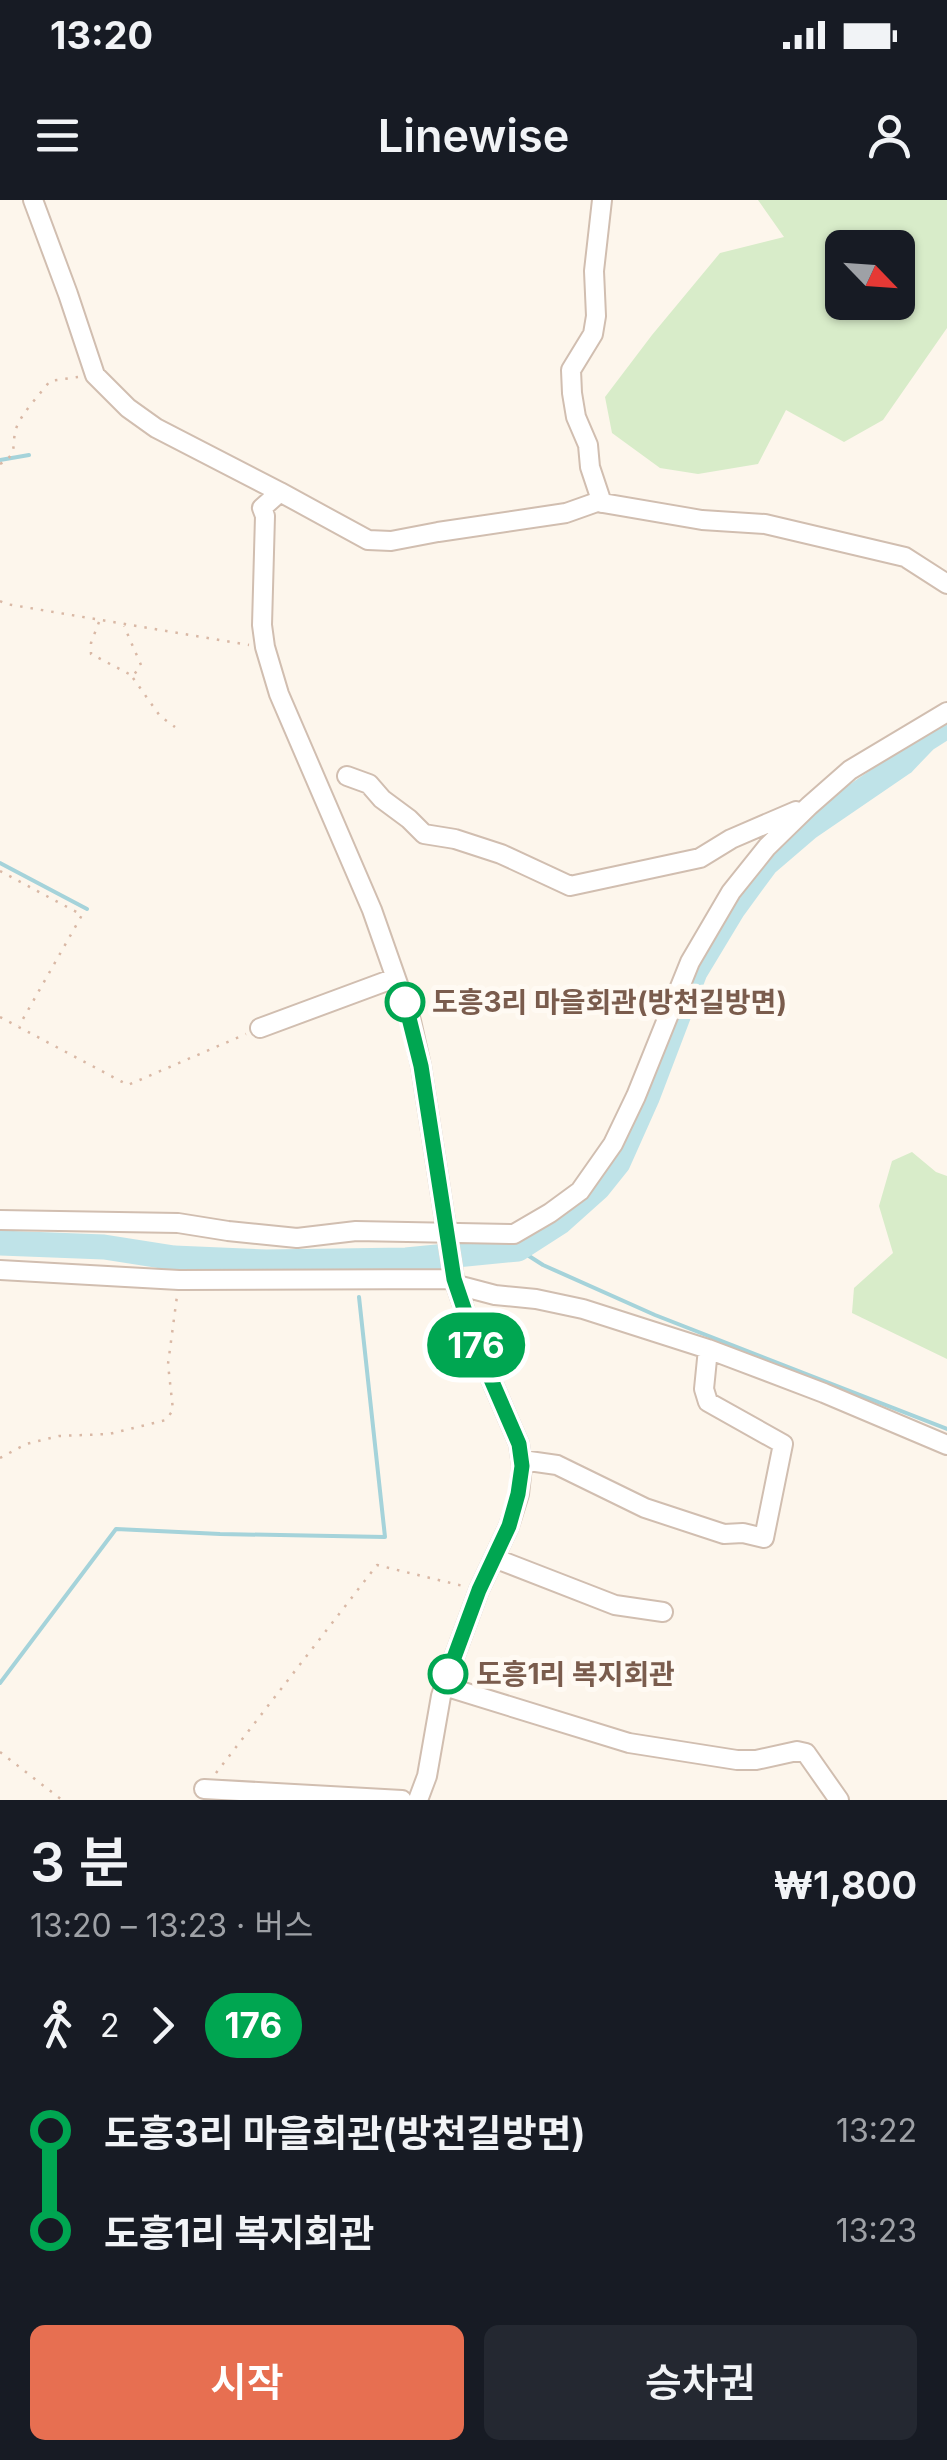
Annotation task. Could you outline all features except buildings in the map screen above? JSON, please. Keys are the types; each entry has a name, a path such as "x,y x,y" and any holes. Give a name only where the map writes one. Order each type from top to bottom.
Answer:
{"street":[{"path":"33,200 94,375 156,428 368,540 391,541 566,513 597,502 702,520 765,524 906,557 947,584"},
{"path":"602,200 594,272 593,334 571,370 576,416 588,444 590,467 602,503"},
{"path":"280,492 262,508 265,647 279,694 372,910 411,1021 454,1278 522,1460 514,1510 444,1686 427,1776 418,1800"},
{"path":"0,1220 178,1223 297,1238 356,1232 446,1238 514,1234 580,1190 612,1144 636,1096 690,962 730,892 766,847 850,770 947,712"},
{"path":"347,776 369,784 424,834 486,849 570,886 700,858 731,839 809,806"},
{"path":"260,1028 395,978"},
{"path":"0,1270 178,1280 454,1278 495,1295 536,1298 583,1309 708,1349 947,1445"},
{"path":"522,1460 557,1464 644,1508 724,1534 764,1538 783,1444 708,1402 704,1389 708,1349"},
{"path":"494,1558 616,1605 663,1612"},
{"path":"444,1686 628,1743 737,1760 806,1753 827,1791 839,1800"},
{"path":"204,1789 402,1800"}],"path":[{"path":"0,464 14,452 16,426 50,380 94,375"},
{"path":"0,601 265,647"},
{"path":"100,620 91,643 92,654 133,676 160,716 175,727"},
{"path":"124,624 141,665 133,676"},
{"path":"0,871 82,915 18,1027"},
{"path":"0,1017 128,1085 260,1028"},
{"path":"0,1458 26,1444 59,1436 108,1434 166,1420 173,1410 168,1364 178,1280"},
{"path":"204,1789 377,1565 479,1590"},
{"path":"0,1752 62,1800"}],"green space":[{"path":"758,200 947,200 947,328 883,420 844,442 786,410 758,464 698,474 660,468 612,433 605,397 720,253 784,237"},
{"path":"912,1152 947,1176 947,1359 852,1313 854,1288 893,1253 879,1206 892,1161"}],"waterway":[{"path":"0,460 29,455"},
{"path":"0,1243 104,1247 174,1258 266,1262 406,1260 518,1249 560,1222 598,1188 618,1163 695,972 766,864 808,828 903,763 925,740 947,726"},
{"path":"0,863 87,909"},
{"path":"518,1249 543,1265 655,1315 947,1429"},
{"path":"0,1683 116,1529 385,1537 359,1297"}],"bus line":[{"name":"176","path":"405,1002 421,1066 454,1279 477,1347 519,1444 522,1466 509,1526 479,1590 448,1674"}],"place":[{"name":"도흥3리 마을회관(방천길방면)","path":"405,1002"},
{"name":"도흥1리 복지회관","path":"448,1674"}]}
